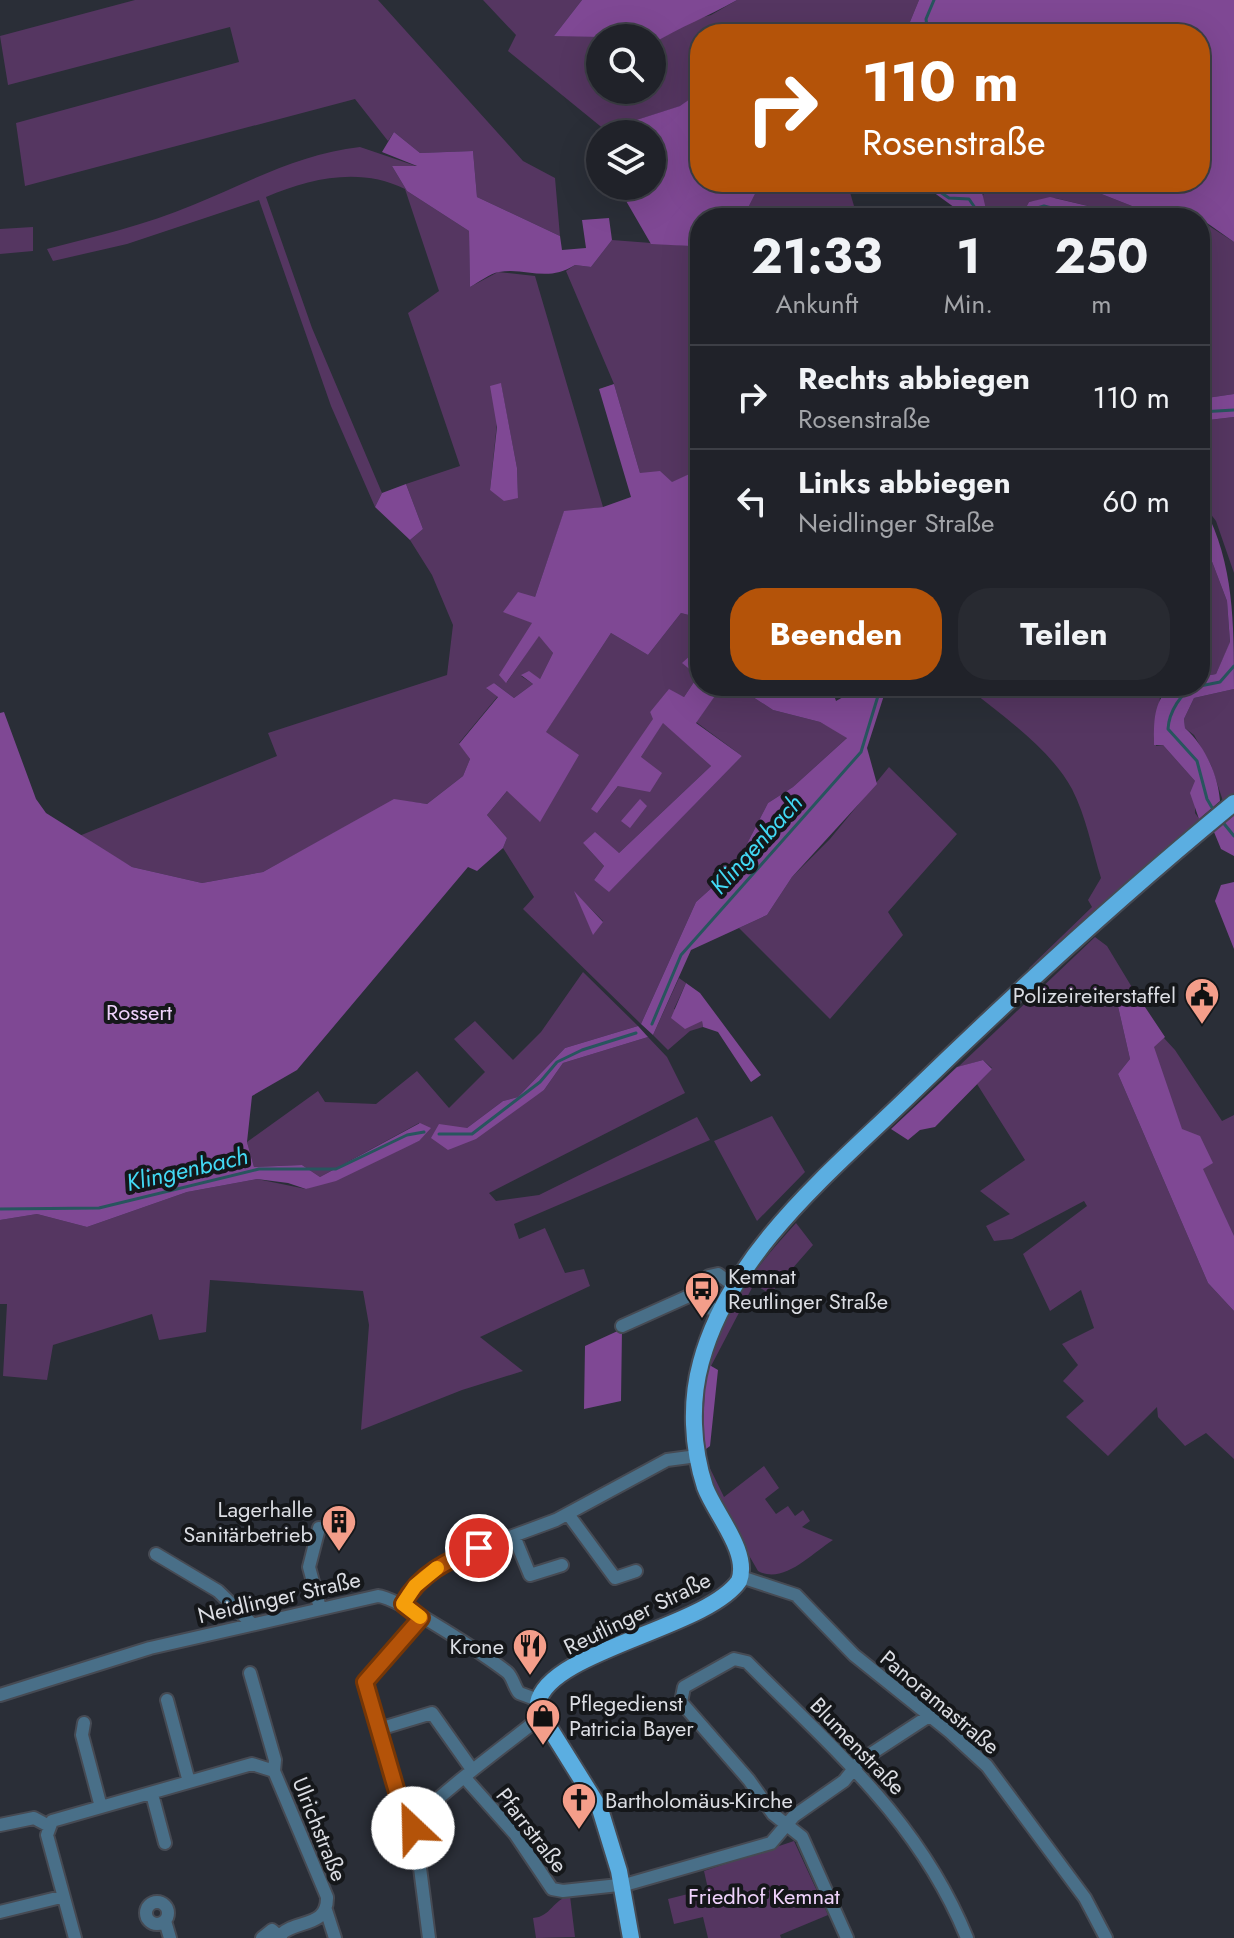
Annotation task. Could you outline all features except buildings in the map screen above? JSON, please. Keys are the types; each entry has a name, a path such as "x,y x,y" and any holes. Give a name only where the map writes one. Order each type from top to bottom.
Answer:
{"main road":[{"name":"Reutlinger Straße","path":"540,1708 544,1687 560,1676 614,1647 715,1602 733,1589 741,1577 739,1556 709,1497 697,1456 694,1416 698,1375 718,1316 734,1286 762,1248 939,1067 1231,805"},
{"path":"540,1708 600,1809 622,1885 631,1938"}],"street":[{"path":"718,1316 706,1304 700,1291 701,1284 712,1274 718,1274 734,1286"},
{"path":"622,1326 700,1291"},
{"path":"414,1821 540,1708 519,1693 508,1672 403,1604 421,1580 440,1566 568,1514 663,1462 697,1456"},
{"path":"568,1514 615,1578 636,1571"},
{"path":"319,1528 309,1567 320,1608"},
{"path":"514,1536 530,1575 562,1565"},
{"path":"156,1554 218,1591 252,1624"},
{"name":"Panoramastraße","path":"741,1577 796,1595 854,1655 963,1743 1007,1789 1085,1898 1106,1938"},
{"name":"Neidlinger Straße","path":"0,1695 150,1648 320,1608 378,1596 403,1604"},
{"path":"421,1618 365,1682 397,1792 414,1821 429,1938"},
{"name":"Blumenstraße","path":"786,1824 773,1814 741,1770 683,1706 680,1694 693,1682 737,1658 744,1659 892,1808 924,1852 967,1938"},
{"name":"Ulrichstraße","path":"250,1673 275,1760 274,1771 325,1892 326,1910 335,1938"},
{"path":"167,1700 189,1782"},
{"path":"379,1729 432,1713 468,1773"},
{"path":"622,1885 771,1843 786,1824 844,1781 854,1767 929,1716"},
{"path":"84,1723 82,1735 101,1807"},
{"path":"49,1826 57,1819 252,1764 274,1771"},
{"name":"Pfarrstraße","path":"468,1773 552,1889 558,1892 622,1885"},
{"path":"152,1794 165,1843"},
{"path":"0,1825 34,1818 49,1826"},
{"path":"786,1824 802,1837 847,1938"},
{"path":"49,1826 61,1897 75,1938"},
{"path":"0,1912 61,1897"},
{"name":"Ulrichstraße","path":"262,1938 269,1931 280,1936 319,1919 326,1910"},
{"path":"165,1921 170,1938"}],"green space":[{"path":"135,0 378,0 523,161 555,178 560,236 477,197 473,151 420,153 394,132 388,141 355,99 25,186 16,123 239,62 230,27 8,85 0,36"},
{"path":"483,0 582,0 554,36 586,35 586,104 666,104 666,36 737,0 919,0 909,24 690,24 690,99 681,106 637,120 593,120 508,51 516,35"},
{"path":"582,0 737,0 666,36 666,24 586,24 586,37 554,36"},
{"path":"919,0 1234,0 1234,242 1210,225 1210,208 1137,208 1096,192 1210,192 1210,24 909,24"},
{"path":"690,99 690,192 756,192 748,208 690,208 690,246 651,244 626,200 666,200 666,120 636,120 680,106"},
{"path":"394,132 420,153 473,151 477,197 560,236 562,250 586,248 582,220 609,218 612,240 591,267 575,265 546,274 499,272 470,287 469,231 407,191 392,166 417,166 382,152"},
{"path":"360,147 422,168 392,166 407,191 469,231 470,287 498,272 535,276 603,507 564,512 535,597 504,611 533,623 507,682 539,635 553,653 540,679 521,676 533,684 514,698 494,683 487,689 498,696 459,743 470,759 463,776 427,804 394,800 263,872 202,883 132,867 79,836 277,756 268,733 447,675 453,625 432,575 410,540 423,529 406,484 460,466 408,313 439,291 405,189 371,178 353,177 318,180 266,197 312,328 382,493 375,507 331,406 259,200 127,244 53,261 47,249 157,218 275,170","holes":["501,384 517,468 518,498 490,490"]},
{"path":"756,192 850,192 854,206 847,208 748,208"},
{"path":"933,192 982,192 986,208 955,208"},
{"path":"1096,192 1137,208 1091,208 1055,198 1029,202 1026,208 984,208 981,201 984,193"},
{"path":"1050,197 1091,208 1026,208 1029,202"},
{"path":"1210,226 1234,242 1234,394 1210,398"},
{"path":"33,227 33,251 0,254 0,229"},
{"path":"612,240 690,246 690,474 671,483 640,473 614,384 566,271 575,265 591,267"},
{"path":"501,383 517,468 518,498 504,501 490,490 497,427 490,386"},
{"name":"Rossert","path":"614,384 640,473 660,471 672,482 690,474 690,615 681,613 648,655 611,633 546,732 579,755 540,822 507,791 487,815 507,838 503,848 477,871 468,867 297,1070 252,1096 247,1142 254,1167 302,1165 320,1177 420,1123 431,1128 419,1141 336,1181 306,1189 257,1179 187,1192 87,1227 37,1214 0,1220 0,713 4,712 36,799 46,813 132,867 202,883 263,872 394,799 427,804 463,776 470,759 459,744 498,697 486,688 494,683 514,698 533,684 521,675 529,671 540,679 553,653 539,636 506,683 499,675 532,623 503,612 518,592 535,597 564,511 603,507 631,497 599,389"},
{"path":"1234,394 1234,417 1210,420 1210,398"},
{"path":"1234,417 1234,573 1216,521 1210,513 1210,420"},
{"path":"406,484 423,529 410,540 375,507 382,493"},
{"path":"1210,520 1220,544 1230,590 1234,689 1210,694 1210,675 1216,674 1230,642 1227,601 1210,556"},
{"path":"1210,556 1227,601 1230,643 1216,674 1210,675"},
{"path":"681,613 690,615 690,688 684,697 669,690 650,712 654,719 597,813 641,757 663,722 711,766 619,853 583,843 604,866 594,880 609,891 742,756 696,722 715,696 751,696 773,710 820,722 848,737 793,787 768,803 735,867 696,902 641,1024 523,909 534,897 503,848 507,838 487,815 508,790 539,821 545,733 611,633 648,655","holes":["576,894 603,921 593,934"]},
{"path":"690,656 690,670 682,663"},
{"path":"690,688 690,696 715,696 696,723 742,756 609,892 594,880 604,866 583,843 595,832 619,853 711,766 663,723 641,757 662,773 650,792 618,786 597,813 591,809 653,719 650,712 669,689 684,697"},
{"path":"1234,689 1234,796 1224,804 1211,765 1194,735 1185,728 1184,719 1194,698"},
{"path":"751,696 834,696 836,701 845,696 884,696 867,748 877,784 792,877 767,915 691,950 653,1035 641,1024 696,902 735,867 768,803 793,787 847,738 820,722 773,710"},
{"path":"978,696 1160,696 1156,746 1163,745 1195,781 1195,813 1202,823 1111,896 1033,971 1029,968 1092,907 1088,900 1101,878 1072,789 1051,759"},
{"path":"1163,696 1203,696 1194,698 1184,719 1185,728 1199,743 1209,762 1220,801 1199,819 1190,793 1195,781 1163,745 1154,745 1156,713"},
{"path":"889,767 957,834 888,912 903,935 830,1019 739,928 767,915 792,877 830,839"},
{"path":"640,799 647,806 630,828 621,821"},
{"path":"1234,814 1234,856 1221,849 1214,832"},
{"path":"1234,882 1234,949 1215,901 1221,885"},
{"path":"574,891 603,922 593,935"},
{"path":"1095,937 1107,946 1133,989 1117,1002 1130,1059 1118,1074 1208,1283 1234,1311 1234,1459 1206,1433 1185,1446 1158,1417 1157,1407 1108,1456 1066,1417 1084,1401 1063,1381 1078,1365 1062,1344 1094,1328 1081,1290 1050,1311 1023,1254 1087,1206 1084,1201 1012,1239 994,1241 986,1226 1010,1214 980,1191 1025,1160 977,1084 992,1068 983,1060 958,1067"},
{"path":"583,972 638,1026 565,1048 518,1097 503,1101 467,1128 448,1150 544,1090 563,1063 648,1037 667,1057 685,1093 489,1193 496,1201 539,1195 697,1117 710,1140 514,1224 519,1239 545,1228 565,1273 584,1269 590,1286 480,1337 523,1371 462,1390 361,1430 369,1325 363,1291 210,1280 206,1332 159,1340 152,1314 53,1345 47,1380 3,1376 7,1304 0,1304 0,1220 37,1214 87,1227 187,1192 257,1179 306,1189 419,1141 419,1123 320,1177 302,1165 254,1167 247,1142 318,1091 325,1102 376,1104 417,1071 449,1108 485,1072 454,1039 475,1021 513,1060 541,1032"},
{"path":"679,978 686,983 674,1009 702,1021 703,1027 690,1031 668,1050 653,1035"},
{"path":"686,983 700,993 761,1075 751,1082 718,1032 703,1027 702,1021 685,1029 671,1018"},
{"path":"1133,989 1165,1037 1154,1047 1182,1129 1200,1136 1213,1163 1203,1169 1234,1236 1234,1311 1208,1283 1118,1074 1130,1059 1117,1002"},
{"path":"1130,1001 1175,1050 1222,1121 1234,1115 1234,1298"},
{"path":"638,1026 648,1037 563,1063 544,1090 476,1139 448,1150 431,1138 439,1124 467,1128 503,1101 518,1097 565,1048"},
{"path":"983,1060 992,1069 935,1127 920,1130 908,1140 891,1129 957,1067"},
{"path":"772,1116 805,1172 757,1221 714,1141"},
{"path":"796,1223 813,1245 770,1294 754,1284 710,1368 706,1363 733,1305 755,1272"},
{"path":"622,1329 621,1401 584,1409 585,1346"},
{"path":"706,1363 718,1370 710,1446 702,1452"},
{"path":"702,1452 724,1497 764,1466 779,1488 765,1499 776,1514 788,1506 795,1516 803,1510 810,1521 802,1527 833,1540 787,1571 767,1574 758,1571 721,1507"},
{"name":"Friedhof Kemnat","path":"794,1841 828,1915 780,1935 781,1938 708,1938 703,1917 674,1924 668,1899 708,1889 704,1871"},
{"path":"570,1896 575,1937 536,1938 533,1918 544,1915"}],"waterway":[{"path":"927,24 934,0"},
{"path":"940,192 949,198 969,199 975,208"},
{"path":"1037,208 1052,208"},
{"path":"1210,411 1234,410"},
{"path":"1210,684 1220,682 1234,666"},
{"name":"Klingenbach","path":"652,1024 681,955 861,752 878,696"},
{"path":"1183,696 1171,716 1168,729 1197,761 1207,799 1214,811"},
{"path":"1221,820 1234,836"},
{"name":"Klingenbach","path":"439,1134 472,1134 540,1082 557,1062 582,1050 636,1033"},
{"name":"Klingenbach","path":"0,1209 99,1208 259,1169 336,1169 407,1135 424,1132"}],"slow traffic":[{"path":"420,1617 403,1604 415,1586 437,1568"}],"place":[{"name":"Polizeireiterstaffel","path":"1202,1026"},
{"name":"Kemnat Reutlinger Straße","path":"702,1320"},
{"name":"Lagerhalle Sanitärbetrieb","path":"339,1553"},
{"name":"Krone","path":"530,1677"},
{"name":"Pflegedienst Patricia Bayer","path":"543,1747"},
{"name":"Bartholomäus-Kirche","path":"579,1831"}],"route":[{"path":"413,1828 411,1814 397,1792 365,1682 421,1618 403,1604 415,1586 440,1566 479,1548"}]}
